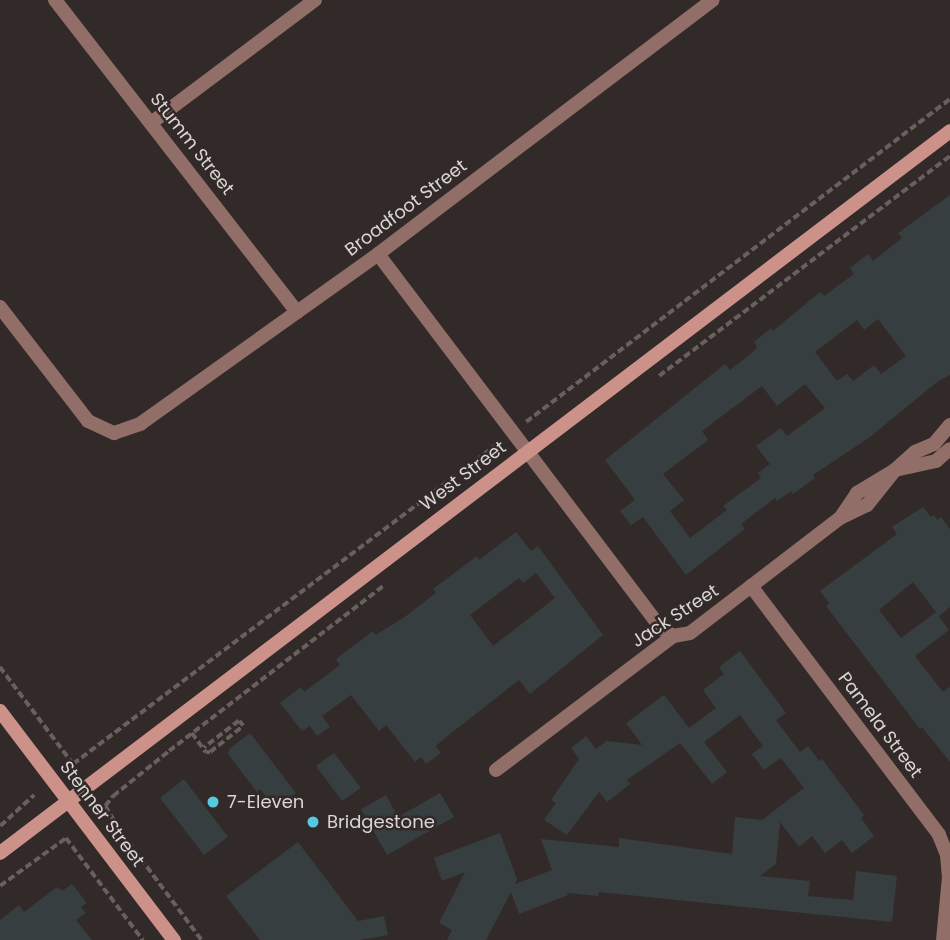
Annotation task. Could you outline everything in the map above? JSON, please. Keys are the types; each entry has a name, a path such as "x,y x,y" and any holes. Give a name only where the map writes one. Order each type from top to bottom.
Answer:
{"main road":[{"name":"West Street","path":"0,853 950,131"},
{"name":"Stenner Street","path":"0,711 174,940"}],"street":[{"name":"Stumm Street","path":"55,0 298,312"},
{"path":"151,123 316,0"},
{"name":"Broadfoot Street","path":"0,307 88,421 114,433 140,424 378,254 713,0"},
{"path":"378,254 662,629 673,636"},
{"name":"Jack Street","path":"496,770 673,636 690,633 841,519 867,505 895,470 915,452 934,444 950,425"},
{"path":"895,470 948,457 934,444"},
{"name":"Pamela Street","path":"751,586 945,833 949,877 943,940"}],"path":[{"path":"0,667 73,764"},
{"path":"192,733 204,748 210,752 243,726 239,721 204,748"},
{"path":"0,826 34,795"},
{"path":"105,806 119,830 201,940"},
{"path":"0,886 66,838 143,940"}],"building":[{"path":"950,195 950,375 937,382 870,437 813,475 815,478 793,494 791,491 777,501 775,498 741,524 745,529 686,575 643,517 631,525 620,511 635,500 605,460 725,364 730,370 754,351 757,347 754,342 771,328 773,331 820,292 824,296 854,274 850,268 868,254 873,261 902,238 898,233","holes":["878,319 906,356 881,374 874,365 853,381 847,374 837,381 815,352 857,320 864,330","805,384 825,408 787,436 781,428 756,446 770,464 758,473 761,478 723,506 727,510 690,538 670,511 684,500 663,474 708,440 702,431 762,386 777,406"]},
{"path":"923,507 931,517 934,515 937,520 941,517 950,529 950,607 939,616 949,630 915,656 943,692 950,687 950,762 922,727 920,729 826,606 829,603 820,591 897,534 892,527","holes":["913,582 936,612 901,638 879,610"]},
{"path":"516,532 531,551 538,546 603,635 530,694 519,680 436,746 441,753 426,764 421,757 415,762 386,725 379,731 351,695 322,716 330,727 317,736 310,726 302,731 280,703 301,687 304,692 340,665 336,659 373,631 376,635 406,616 436,593 433,589 477,556 479,560","holes":["536,573 555,598 493,646 470,615 519,578 523,583"]},
{"path":"740,651 786,713 776,720 800,752 808,746 819,761 822,759 864,815 861,818 874,836 852,853 842,840 825,853 812,836 799,847 780,822 776,864 760,876 810,881 808,896 853,900 856,871 897,876 892,922 599,892 598,896 567,893 568,895 519,914 511,892 486,940 447,940 452,930 439,923 465,872 442,881 434,858 500,833 517,879 515,884 552,870 541,839 619,847 619,838 732,854 735,817 762,820 804,788 781,758 764,770 752,754 763,746 740,715 704,742 727,772 712,784 680,743 627,780 630,784 607,802 599,792 567,835 544,820 556,803 551,800 579,759 571,748 586,736 596,749 607,741 642,745 626,723 664,695 689,728 716,708 703,690 724,674 719,667"},
{"path":"250,733 296,793 276,808 260,789 257,792 228,754 229,749"},
{"path":"334,753 361,788 342,801 316,766"},
{"path":"184,779 228,837 204,855 160,798"},
{"path":"440,793 454,817 387,855 361,809 386,795 398,817"},
{"path":"298,842 358,921 384,916 388,935 360,940 260,940 226,896"},
{"path":"72,884 87,903 81,907 86,913 76,920 92,940 0,940 0,920 19,905 24,912 57,887 62,891"}],"place":[{"name":"7-Eleven","path":"213,802"},
{"name":"Bridgestone","path":"313,822"}]}
